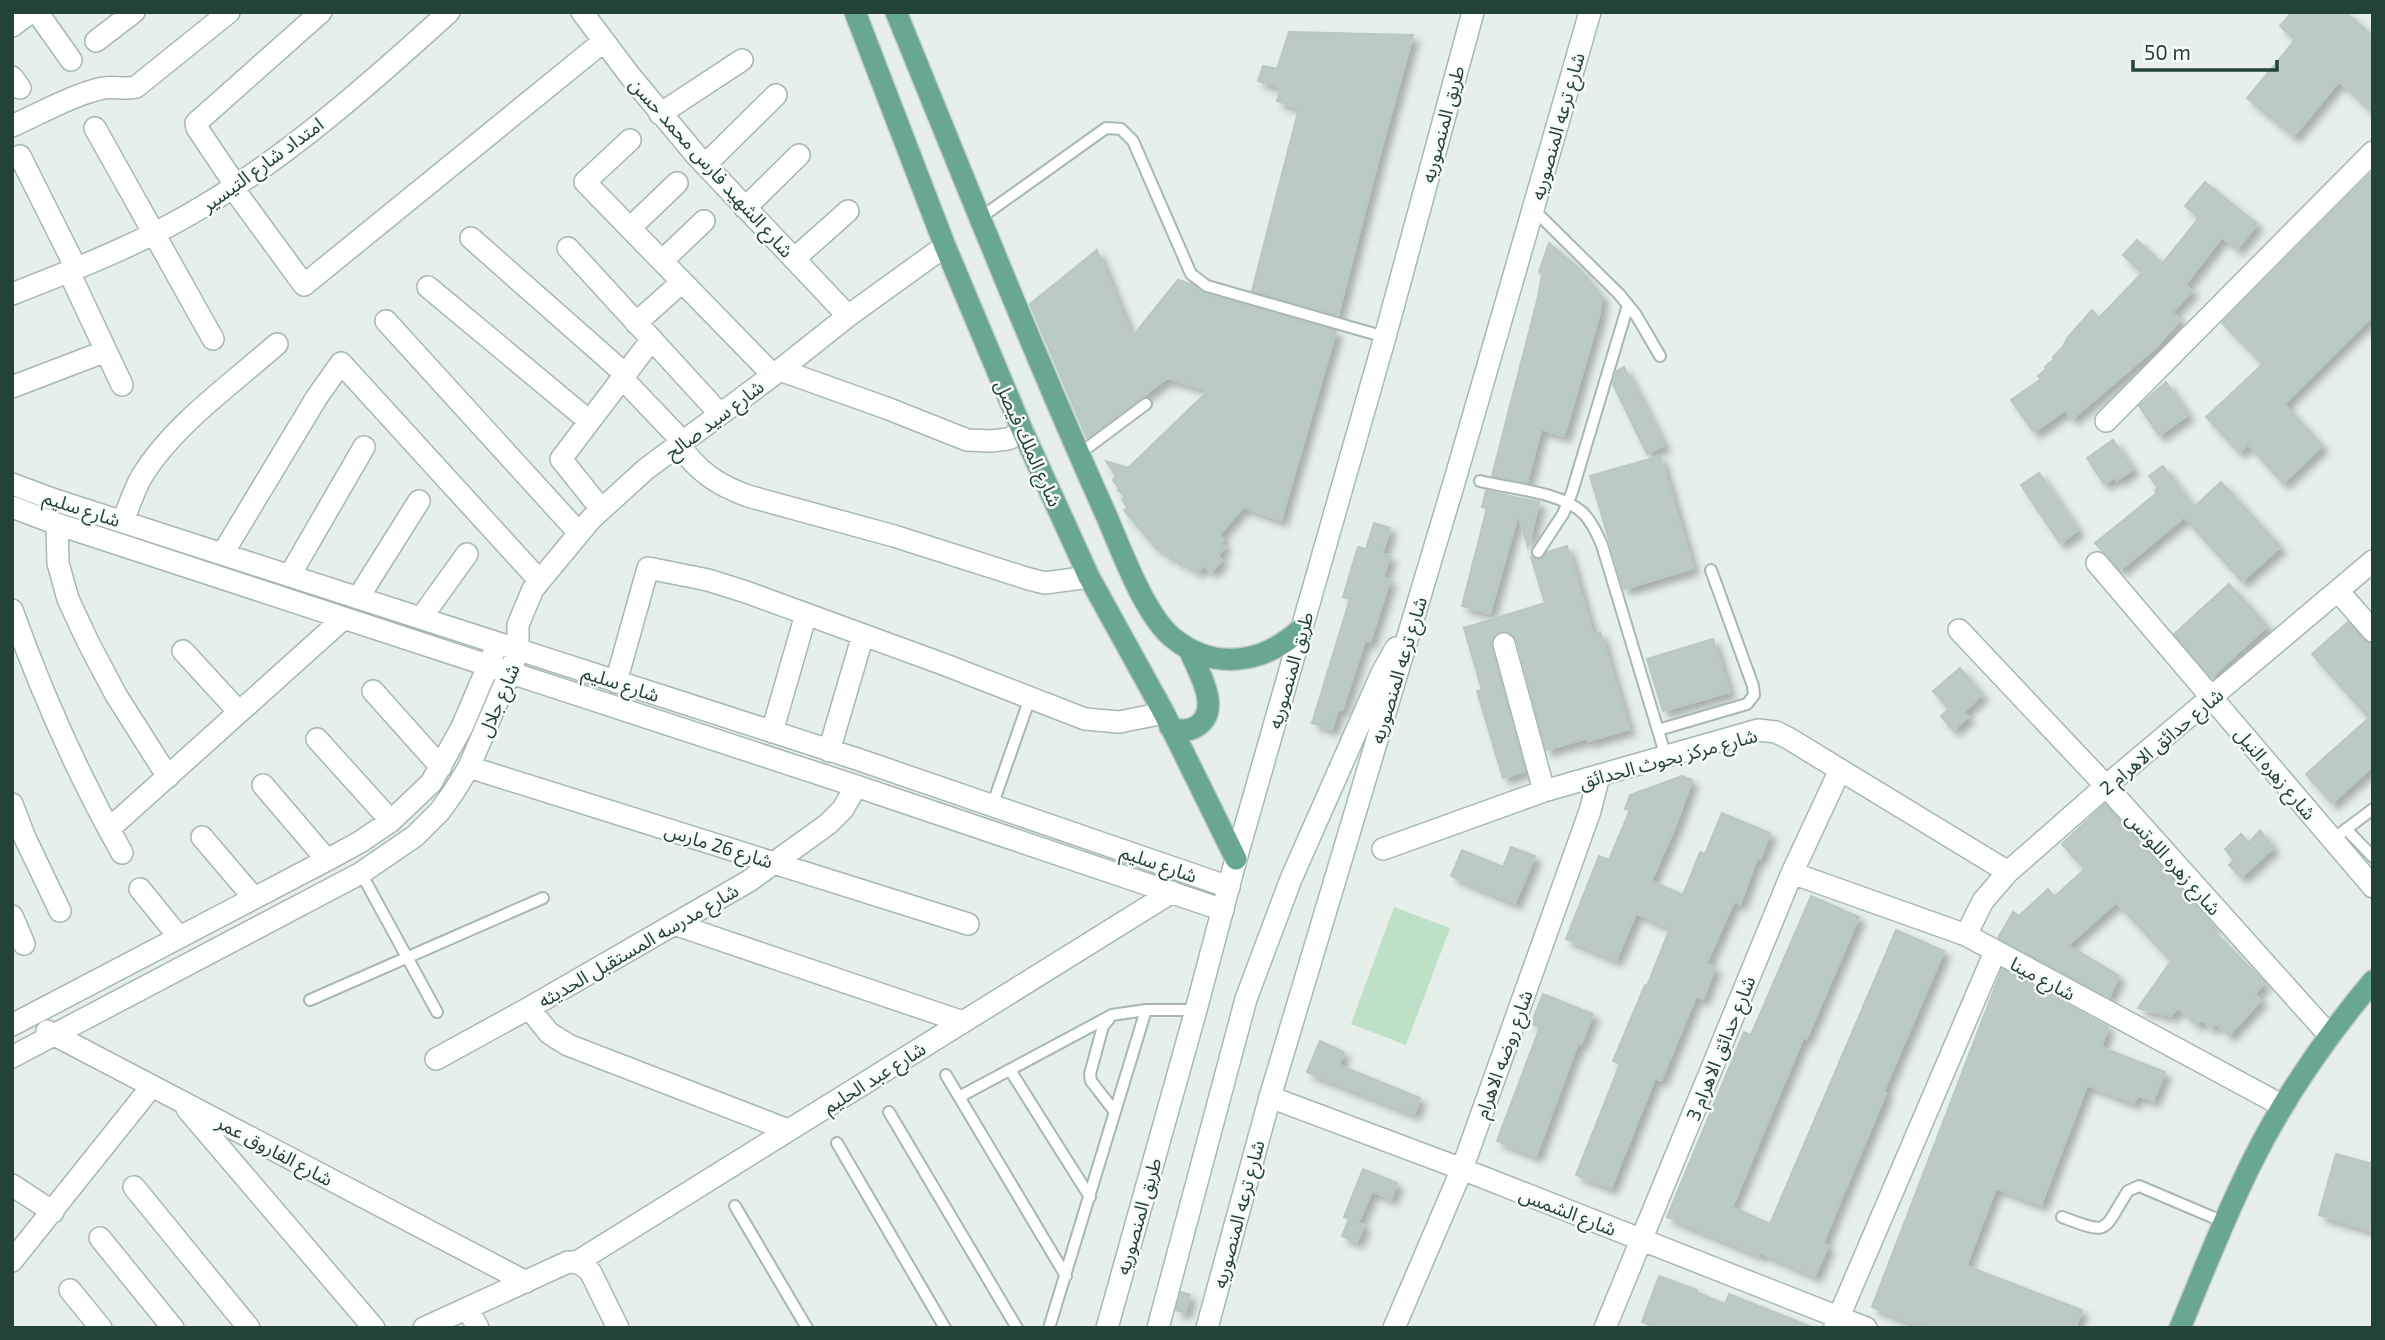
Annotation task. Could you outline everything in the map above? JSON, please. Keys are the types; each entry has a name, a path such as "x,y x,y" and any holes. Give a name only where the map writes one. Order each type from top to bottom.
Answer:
{"main road":[{"name":"شارع الملك فيصل","path":"855,12 945,246 1023,432 1089,577 1167,720 1236,859"},
{"path":"896,12 1079,454 1157,622 1171,637 1189,649 1208,657 1229,660 1269,652 1287,642 1302,628"},
{"path":"1167,720 1177,730 1191,729 1203,721 1209,708 1207,694 1189,649"},
{"path":"2180,1328 2251,1163 2283,1106 2330,1036 2373,981"}],"street":[{"path":"37,12 71,60"},
{"path":"96,41 134,12"},
{"path":"12,126 77,96 105,88 123,90 136,87 229,12"},
{"path":"321,12 197,122 197,128 234,187 304,285 604,41"},
{"name":"امتداد شارع التيسير","path":"12,295 154,232 234,187 324,120 449,12"},
{"name":"شارع الشهيد فارس محمد حسن","path":"582,12 660,114 848,316"},
{"name":"طريق المنصوريه","path":"1107,1328 1236,859 1385,337 1472,12"},
{"name":"شارع ترعه المنصوريه","path":"1207,1328 1270,1097 1590,12"},
{"path":"660,114 741,60"},
{"path":"705,165 776,95"},
{"path":"95,128 213,339"},
{"path":"630,140 585,182 682,282 776,372 890,409 967,440 1008,439 1023,432"},
{"path":"2106,421 2373,152"},
{"path":"745,208 799,155"},
{"path":"20,156 122,385"},
{"path":"630,228 677,183"},
{"path":"794,259 848,211"},
{"path":"662,261 704,221"},
{"path":"471,238 624,376 681,443 692,463 727,489 894,536 1045,583 1089,577"},
{"name":"شارع سيد صالح","path":"518,625 539,580 601,509 646,469 945,246"},
{"path":"568,248 720,414"},
{"path":"636,323 682,282"},
{"path":"428,287 589,421"},
{"path":"386,321 579,533"},
{"path":"601,509 561,459 652,340"},
{"path":"123,521 141,477 159,452 183,426 277,344"},
{"path":"12,387 106,351"},
{"path":"223,554 317,397 341,363 539,580"},
{"path":"290,575 364,447"},
{"name":"شارع سليم","path":"12,484 772,732 1229,887"},
{"path":"358,598 419,501"},
{"name":"شارع سليم","path":"12,508 1223,910"},
{"path":"57,524 58,563 68,599 116,695 168,777"},
{"path":"421,618 467,554"},
{"name":"شارع حدائق الاهرام 2","path":"1966,935 1983,901 2008,872 2373,561"},
{"name":"شارع زهره النيل","path":"2097,563 2212,698 2340,834 2373,887"},
{"path":"616,682 649,568 708,580 1085,719 1119,722 1167,720"},
{"path":"2338,591 2373,631"},
{"path":"12,610 67,747 122,853"},
{"path":"772,732 806,614"},
{"path":"109,830 344,618"},
{"name":"شارع جلال","path":"18,1022 327,860 391,821 431,783 462,727 489,665 508,647 518,625"},
{"path":"1158,1328 1227,1064 1269,934 1381,673 1410,628"},
{"name":"شارع زهره اللوتس","path":"1959,630 2106,786 2330,1036"},
{"path":"829,751 863,635"},
{"path":"1504,644 1544,791"},
{"name":"شارع جلال","path":"12,1057 361,873 415,836 440,811 469,767 510,672 508,647"},
{"path":"183,651 240,712"},
{"path":"373,691 441,767"},
{"name":"شارع مركز بحوث الحدائق","path":"1383,849 1544,791 1758,730 1776,732 1788,738 2008,872"},
{"path":"317,738 391,821"},
{"name":"شارع 26 مارس","path":"469,767 968,924"},
{"name":"شارع حدائق الاهرام 3","path":"1605,1328 1792,873 1840,770"},
{"name":"شارع روضه الاهرام","path":"1394,1328 1462,1169 1590,811 1599,776"},
{"path":"262,785 327,860"},
{"name":"شارع مدرسه المستقبل الحديثه","path":"436,1059 749,881 828,824 843,809 856,786"},
{"path":"12,804 20,848 60,911"},
{"path":"202,837 254,898"},
{"name":"شارع مينا","path":"1792,873 1966,935 2283,1106"},
{"path":"140,889 179,937"},
{"name":"شارع عبد الحليم","path":"424,1328 568,1262 577,1262 1172,892"},
{"path":"12,916 24,944"},
{"path":"674,924 963,1022"},
{"path":"1837,1322 1994,952"},
{"path":"529,1008 541,1026 568,1045 788,1130"},
{"name":"شارع الفاروق عمر","path":"18,1022 56,1036 526,1282"},
{"path":"12,1261 152,1086"},
{"name":"شارع الشمس","path":"1270,1097 1641,1239 1837,1322 1866,1328"},
{"path":"179,1100 374,1328"},
{"path":"12,1185 53,1212"},
{"path":"134,1187 249,1328"},
{"path":"100,1238 173,1328"},
{"path":"577,1262 591,1273 618,1328"},
{"path":"70,1290 101,1328"},
{"path":"468,1309 478,1328"}],"lane":[{"path":"981,218 1106,128 1121,129 1133,141 1191,274 1207,286 1385,337"},
{"path":"1533,209 1628,304 1660,356"},
{"path":"1538,552 1568,503 1628,304"},
{"path":"1079,454 1146,404"},
{"path":"1479,481 1555,497 1581,511 1591,523 1602,545 1666,757"},
{"path":"1658,730 1747,704 1754,695 1711,570"},
{"path":"992,806 1030,698"},
{"path":"2373,809 2340,834 2373,858"},
{"path":"361,873 437,1012"},
{"path":"310,1000 543,898"},
{"path":"1049,1328 1146,1010"},
{"path":"959,1097 1112,1015 1146,1010 1196,1010"},
{"path":"1112,1015 1103,1026 1090,1074 1091,1081 1115,1112"},
{"path":"1010,1070 1090,1197"},
{"path":"946,1075 1066,1276"},
{"path":"889,1112 1017,1328"},
{"path":"837,1143 945,1328"},
{"path":"2062,1217 2090,1228 2102,1227 2112,1220 2128,1191 2139,1186 2224,1222"},
{"path":"735,1206 807,1328"}],"green space":[{"path":"1394,907 1450,928 1406,1045 1351,1024"}],"building":[{"path":"2292,12 2346,12 2373,37 2373,113 2339,81 2294,136 2247,98 2295,40 2280,26"},
{"path":"1289,32 1413,35 1338,315 1252,291 1299,108 1277,101 1281,87 1258,81 1263,66 1277,69"},
{"path":"2373,171 2373,315 2284,404 2322,446 2283,483 2248,444 2239,452 2206,417 2263,364 2222,323"},
{"path":"2205,182 2257,224 2237,249 2222,237 2185,285 2192,291 2172,312 2180,320 2156,347 2072,419 2065,410 2034,432 2011,400 2041,379 2038,376 2092,310 2099,318 2142,273 2123,255 2137,240 2162,264 2199,218 2185,206"},
{"path":"1549,243 1579,269 1602,297 1599,316 1564,436 1541,429 1527,482 1492,476 1538,297 1542,275 1539,272"},
{"path":"1097,250 1132,337 1178,280 1191,284 1205,294 1336,331 1281,520 1243,507 1219,535 1223,539 1220,543 1225,547 1217,556 1222,560 1211,572 1204,565 1197,572 1190,565 1186,567 1181,559 1177,562 1171,554 1166,556 1160,546 1157,549 1124,510 1128,508 1122,499 1125,497 1118,490 1113,480 1116,476 1106,461 1128,468 1209,390 1167,378 1087,438 1030,304"},
{"path":"1624,367 1664,445 1647,454 1613,384 1617,371"},
{"path":"2166,382 2188,415 2159,435 2139,406"},
{"path":"2113,440 2133,469 2117,480 2115,477 2104,484 2087,458"},
{"path":"1660,456 1693,568 1624,589 1590,476"},
{"path":"2163,466 2194,507 2221,482 2280,547 2242,581 2184,517 2120,570 2095,543 2157,493 2155,491 2158,488 2149,476"},
{"path":"2039,473 2078,530 2060,543 2021,485"},
{"path":"1486,491 1539,502 1528,547 1518,514 1490,613 1462,606 1487,508 1482,507"},
{"path":"1374,523 1390,528 1382,554 1390,556 1383,578 1390,580 1370,642 1365,640 1342,710 1338,709 1332,729 1312,723 1350,599 1343,597 1358,547 1366,549"},
{"path":"1567,546 1593,635 1600,632 1629,729 1546,750 1517,641 1508,632 1500,632 1492,640 1491,647 1525,771 1503,778 1477,691 1482,690 1464,628 1545,603 1531,557 1541,559 1547,552"},
{"path":"2229,584 2267,626 2211,677 2174,634"},
{"path":"2348,622 2364,640 2373,644 2373,766 2332,803 2306,774 2369,718 2312,654"},
{"path":"1713,639 1729,692 1663,711 1647,659"},
{"path":"1960,668 1982,695 1963,712 1968,717 1953,730 1941,716 1949,709 1933,691"},
{"path":"1682,776 1692,780 1651,881 1683,895 1700,852 1705,854 1722,813 1770,833 1760,859 1757,858 1740,904 1734,901 1706,964 1715,967 1703,999 1696,996 1661,1080 1655,1078 1611,1188 1576,1175 1620,1064 1613,1061 1670,928 1636,913 1616,960 1566,939 1599,856 1609,860 1630,810 1625,809 1630,795"},
{"path":"2105,804 2212,924 2209,927 2265,983 2254,994 2261,1000 2229,1035 2216,1023 2211,1028 2202,1019 2197,1025 2178,1007 2171,1016 2138,1008 2171,961 2116,902 2068,945 2119,976 2109,997 1998,938 2013,912 2019,916 2048,889 2054,897 2085,869 2062,844"},
{"path":"2260,830 2273,848 2241,877 2229,865 2234,860 2225,849 2241,834 2249,843"},
{"path":"1511,847 1535,856 1515,903 1451,876 1462,850 1503,867"},
{"path":"1811,896 1859,917 1806,1039 1803,1038 1732,1207 1770,1224 1896,930 1944,951 1883,1092 1886,1093 1823,1243 1828,1246 1815,1276 1667,1217 1744,1032 1751,1035"},
{"path":"2002,969 2108,1027 2101,1047 2165,1072 2153,1101 2137,1095 2134,1103 2087,1085 2041,1205 1996,1188 1966,1266 2082,1310 2075,1328 1925,1328 1872,1307"},
{"path":"1543,994 1593,1014 1581,1044 1578,1043 1536,1156 1497,1141 1540,1027 1531,1024"},
{"path":"1320,1041 1344,1052 1339,1065 1420,1098 1414,1114 1307,1072"},
{"path":"2336,1154 2373,1164 2373,1231 2319,1215"},
{"path":"1363,1169 1397,1183 1391,1199 1372,1191 1358,1223 1364,1225 1357,1242 1342,1236 1349,1219 1344,1217"},
{"path":"1659,1276 1725,1304 1729,1294 1814,1328 1657,1328 1642,1322"},
{"path":"1181,1292 1190,1295 1185,1313 1176,1310"}]}
